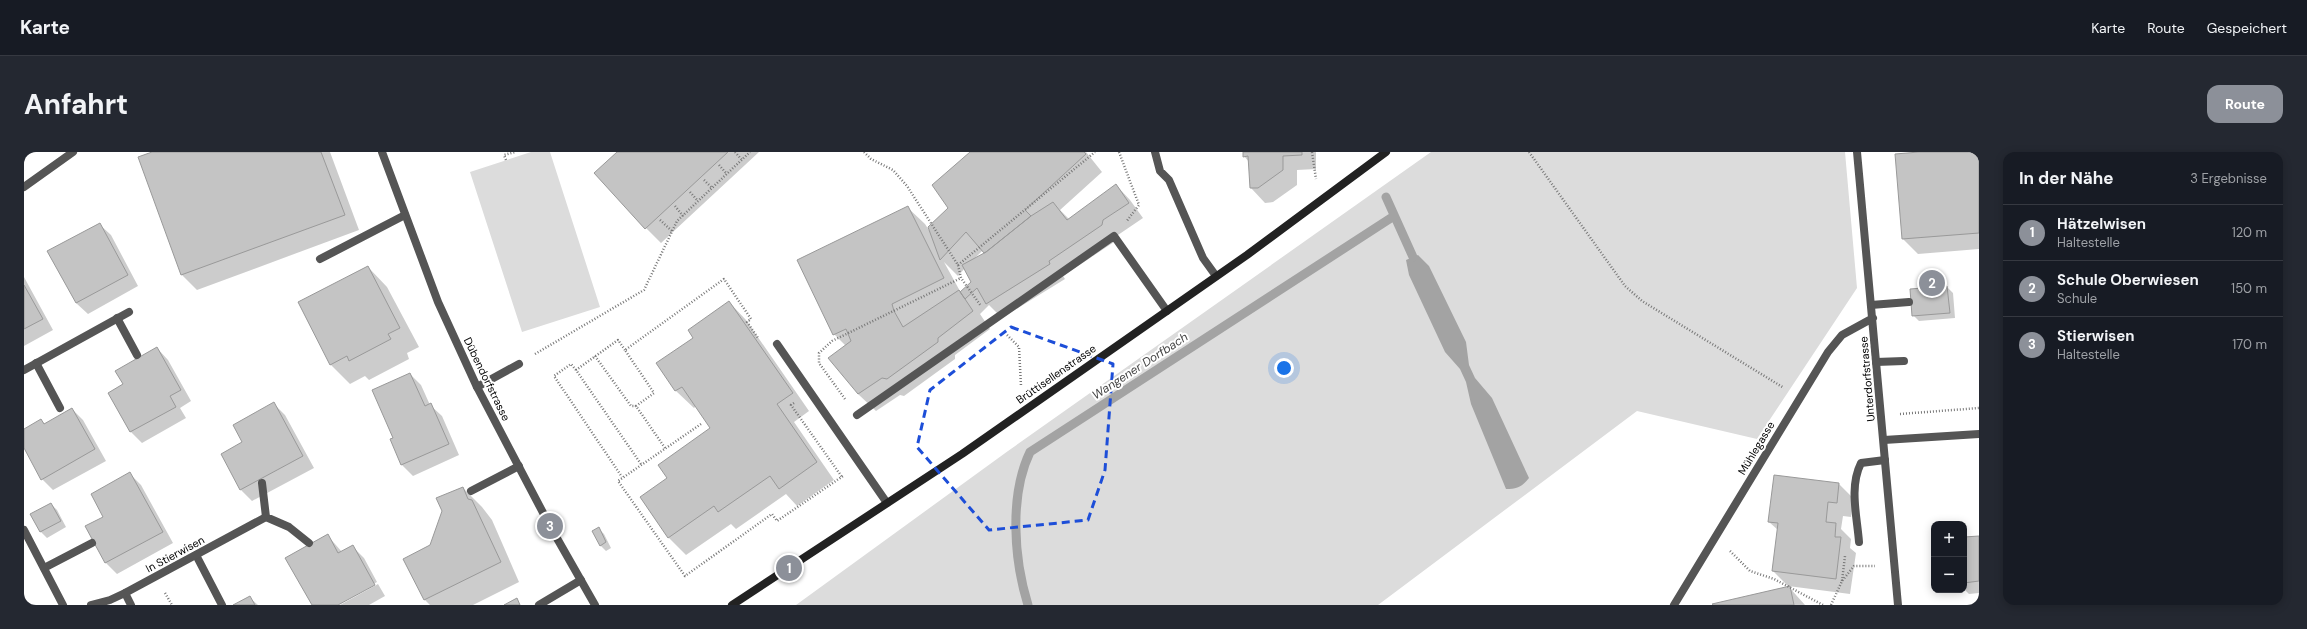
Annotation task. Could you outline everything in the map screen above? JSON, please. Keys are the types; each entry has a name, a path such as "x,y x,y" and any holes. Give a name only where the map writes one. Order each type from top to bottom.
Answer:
{"street":[{"path":"24,187 73,152"},
{"name":"Dübendorfstrasse","path":"382,152 438,302 477,388 595,605"},
{"path":"1155,152 1160,171 1168,180 1203,258 1216,276"},
{"name":"Brüttisellenstrasse","path":"732,605 962,454 1167,311 1386,152"},
{"name":"Unterdorfstrasse","path":"1857,152 1898,605"},
{"path":"320,259 405,215"},
{"path":"857,415 1114,236 1167,311"},
{"path":"1871,305 1909,302"},
{"path":"24,370 130,312"},
{"path":"117,318 137,355"},
{"name":"Mühlegasse","path":"1674,605 1800,398 1836,342 1842,334 1873,318"},
{"path":"777,344 887,503"},
{"path":"1876,362 1904,361"},
{"path":"36,363 60,408"},
{"path":"477,388 519,364"},
{"path":"1884,440 1979,434"},
{"path":"1859,542 1854,485 1856,473 1861,463 1885,460"},
{"path":"471,491 519,466"},
{"path":"262,483 266,517 289,527 309,543"},
{"name":"In Stierwisen","path":"92,605 110,600 125,593 266,517"},
{"path":"24,530 63,605"},
{"path":"44,568 92,543"},
{"path":"196,555 222,605"},
{"path":"538,605 581,580"},
{"path":"125,593 131,605"}],"path":[{"path":"506,160 504,155 515,152"},
{"path":"735,152 742,160"},
{"path":"519,364 644,290 678,221 750,152"},
{"path":"864,152 871,160 892,170 907,186 958,265 961,278 993,321 1019,347 1021,386"},
{"path":"958,265 1095,152"},
{"path":"1114,236 1139,205 1119,152"},
{"path":"1312,152 1316,179"},
{"path":"1529,152 1625,286 1642,301 1800,398"},
{"path":"719,165 727,174"},
{"path":"704,180 712,188"},
{"path":"690,192 698,201"},
{"path":"674,206 683,216"},
{"path":"660,220 672,232"},
{"path":"857,415 819,363 819,353 832,341 961,278"},
{"path":"625,350 724,279 751,320 747,322 760,340"},
{"path":"576,370 595,356 618,340 654,393 636,406 631,406 595,356"},
{"path":"622,478 554,376 571,364 641,464"},
{"path":"636,406 665,448"},
{"path":"1899,414 1979,408"},
{"path":"701,424 618,481 685,576 772,514 777,521 860,464"},
{"path":"1716,536 1750,571 1774,579 1823,605"},
{"path":"1842,581 1845,550"},
{"path":"1831,605 1842,581 1854,566 1878,566"}],"highlighted area":[{"path":"1011,327 1113,364 1105,470 1088,520 989,530 917,447 930,390"}],"shaded area":[{"path":"531,152 550,152 600,307 522,332 470,172"},
{"path":"1431,152 1845,152 1857,288 1757,439 1637,411 1378,605 796,605 1008,451"},
{"path":"1418,255 1429,266 1466,342 1469,365 1475,378 1492,398 1529,478 1519,487 1506,489 1471,404 1466,382 1460,369 1445,352 1409,275 1406,260"}],"building":[{"path":"152,152 321,152 345,215 181,275 138,157"},
{"path":"617,152 728,152 645,229 594,173"},
{"path":"970,152 1084,152 1086,154 1025,210 1031,216 986,252 984,253 966,232 940,260 928,227 948,208 932,185"},
{"path":"1243,152 1302,152 1302,155 1283,156 1283,170 1258,188 1250,188 1248,156 1243,157"},
{"path":"1919,152 1979,152 1979,233 1902,239 1895,154"},
{"path":"1116,184 1129,203 1103,220 1102,225 1049,261 1050,264 986,304 977,288 965,299 960,292 971,282 962,265 986,252 1031,216 1053,202 1067,220"},
{"path":"908,206 944,278 892,304 894,311 903,327 959,290 973,311 938,338 938,342 887,379 882,378 858,394 828,358 851,341 846,329 833,335 797,260"},
{"path":"100,223 128,275 76,303 47,251"},
{"path":"368,266 400,328 388,334 391,339 349,361 347,356 330,365 298,302"},
{"path":"24,285 43,319 24,329"},
{"path":"1947,286 1950,313 1912,316 1910,289"},
{"path":"729,301 793,393 777,404 817,462 779,489 770,476 718,512 714,506 668,538 640,497 667,478 658,465 710,428 682,387 675,391 656,363 693,338 688,330"},
{"path":"157,347 181,390 170,396 176,407 130,432 108,393 123,384 115,371"},
{"path":"410,373 425,406 431,403 449,444 401,465 390,439 393,438 372,390"},
{"path":"274,402 303,456 240,490 221,454 242,442 233,425"},
{"path":"72,408 95,449 41,480 24,448 24,429 41,419 44,424"},
{"path":"130,472 163,532 105,563 85,526 103,517 91,494"},
{"path":"1774,475 1839,483 1837,503 1828,502 1826,522 1836,523 1835,537 1841,537 1836,579 1772,571 1778,523 1768,522"},
{"path":"463,487 468,499 472,500 501,562 424,600 403,559 430,545 442,511 436,498"},
{"path":"51,503 61,521 40,532 30,514"},
{"path":"599,527 606,542 600,546 592,531"},
{"path":"328,534 338,553 353,545 375,585 338,605 312,605 285,558"},
{"path":"1979,536 1979,581 1967,583 1967,557 1967,537"},
{"path":"1790,586 1794,605 1712,604"},
{"path":"250,596 255,605 233,605"},
{"path":"517,598 520,605 504,605"}],"waterway":[{"path":"1386,197 1413,257"},
{"name":"Wangener Dorfbach","path":"1028,605 1019,568 1016,508 1023,469 1030,452 1394,216"}],"place":[{"name":"Schule Oberwiesen","path":"1932,283"},
{"name":"Stierwisen","path":"550,526"},
{"name":"Hätzelwisen","path":"789,568"}]}
